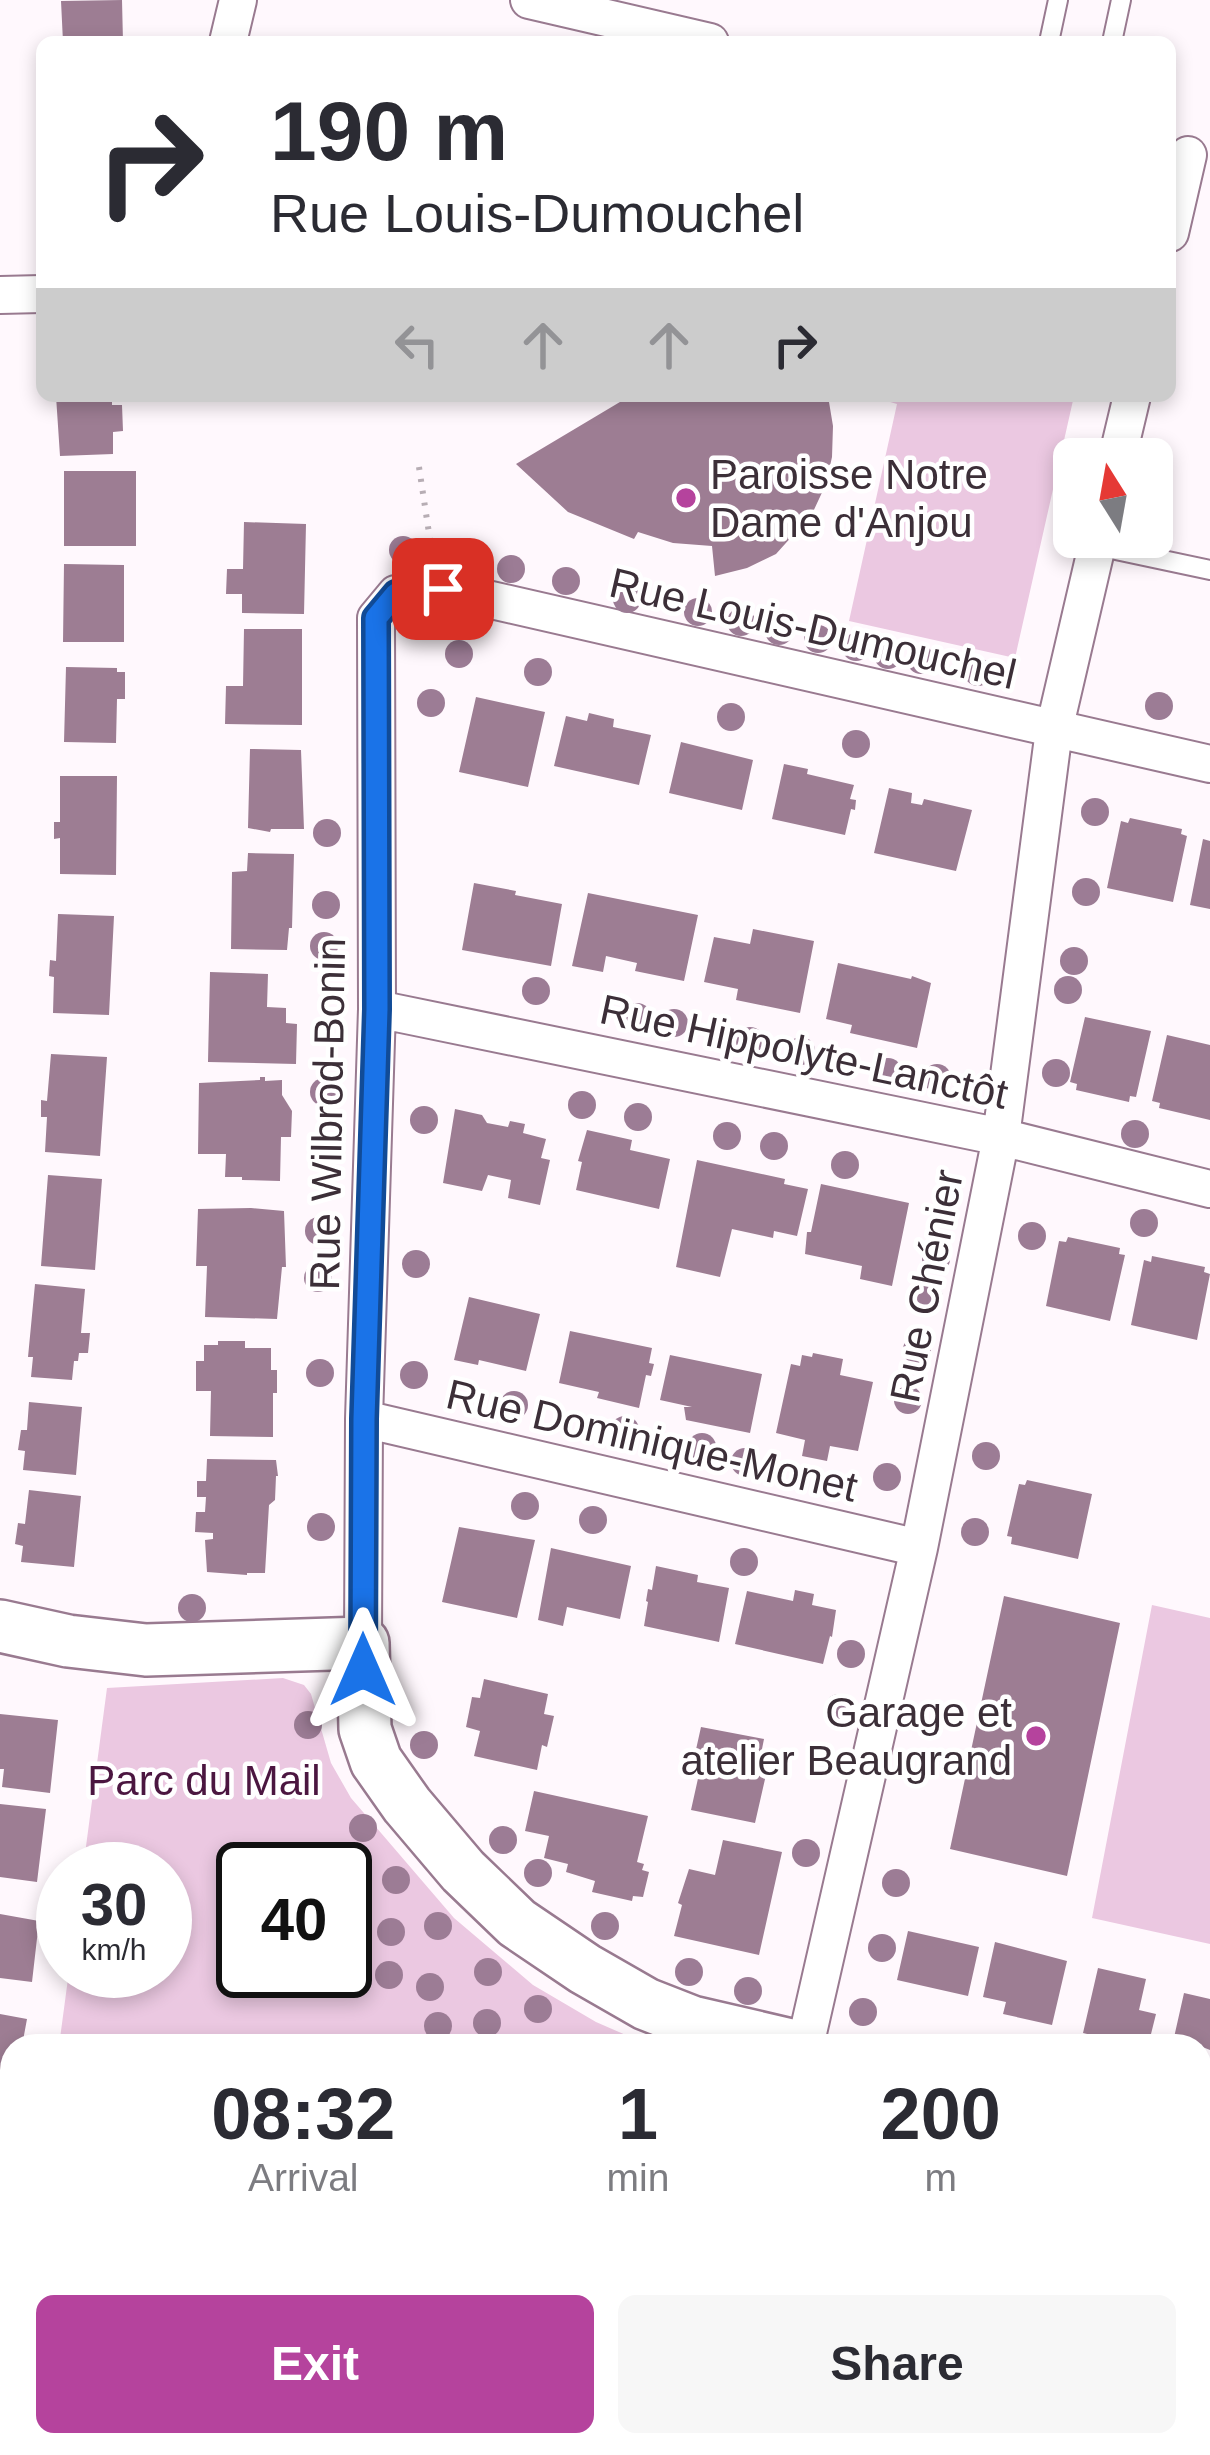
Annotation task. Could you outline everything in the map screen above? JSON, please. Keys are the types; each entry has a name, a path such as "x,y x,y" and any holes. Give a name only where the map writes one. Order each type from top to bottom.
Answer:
{"street":[{"path":"229,36 238,0"},
{"path":"529,0 684,36"},
{"path":"1176,209 1189,156"},
{"path":"0,296 36,294"},
{"path":"1122,438 1131,402"},
{"name":"Rue Chénier","path":"808,2034 919,1548 1001,1137 1054,730 1094,558"},
{"name":"Rue Louis-Dumouchel","path":"396,594 443,589 1210,764"},
{"name":"Rue Wilbrod-Bonin","path":"363,1643 364,1419 377,1009 376,618 396,594"},
{"name":"Rue Hippolyte-Lanctôt","path":"377,1009 1001,1137 1210,1189"},
{"name":"Rue Dominique-Monet","path":"364,1419 919,1548"},
{"path":"0,1626 68,1641 146,1650 363,1643 365,1730 376,1762 463,1871 517,1923 585,1969 646,2004 692,2022 743,2034"}],"lane":[{"path":"1050,36 1058,0"},
{"path":"1113,36 1121,0"},
{"path":"1162,558 1210,570"}],"path":[{"path":"419,467 433,557 443,589"}],"green space":[{"path":"890,402 1073,402 1065,438 1053,438 1053,489 1015,658 849,621 897,404"},
{"path":"1152,1605 1210,1618 1210,1944 1092,1918"},
{"name":"Parc du Mail","path":"283,1678 304,1685 311,1694 331,1763 351,1798 454,1918 533,1985 624,2034 61,2034 65,1998 192,1998 192,1842 87,1842 107,1688"}],"building":[{"path":"122,0 123,36 63,36 61,1"},
{"path":"56,402 122,405 123,431 113,432 113,454 60,456"},
{"name":"Paroisse Notre Dame d'Anjou","path":"620,402 829,402 833,426 826,484 812,514 776,554 715,576 712,546 673,543 638,532 634,539 568,512 516,464"},
{"path":"64,471 136,471 136,546 64,546"},
{"path":"244,522 306,524 304,614 242,613 242,594 226,594 227,569 243,569"},
{"path":"64,564 124,565 124,642 63,642"},
{"path":"244,629 302,629 302,725 225,724 226,686 243,686"},
{"path":"66,667 125,672 125,699 117,699 116,743 64,742"},
{"path":"476,697 545,712 528,787 459,772"},
{"path":"589,713 614,719 613,727 651,735 639,785 554,766 566,716 587,721"},
{"path":"681,742 753,760 742,810 669,793"},
{"path":"250,749 301,750 304,829 270,832 248,828"},
{"path":"784,764 854,785 850,799 856,800 855,810 851,809 845,835 772,819"},
{"path":"60,776 117,776 116,875 60,874 60,838 54,839 54,822 60,822"},
{"path":"889,788 912,793 911,803 922,805 924,799 972,810 956,871 874,853"},
{"path":"1130,818 1182,829 1181,834 1187,836 1173,902 1107,888 1121,821 1128,823"},
{"path":"1203,839 1210,841 1210,909 1190,905"},
{"path":"248,853 294,854 287,950 231,949 232,872 247,871"},
{"path":"474,883 562,904 551,966 462,950"},
{"path":"588,893 698,915 684,981 635,971 637,963 606,956 603,972 572,966"},
{"path":"58,914 114,916 109,1015 53,1013 54,977 49,976 50,960 56,961"},
{"path":"753,929 814,941 800,1013 736,1000 738,989 704,982 714,937 750,944"},
{"path":"838,963 931,983 917,1048 850,1033 852,1025 826,1019"},
{"path":"210,972 268,974 267,1007 286,1008 286,1023 297,1024 296,1064 208,1062"},
{"path":"1085,1017 1151,1031 1136,1097 1130,1096 1129,1102 1076,1090 1077,1084 1070,1082"},
{"path":"1167,1035 1210,1045 1210,1120 1159,1108 1160,1103 1152,1101"},
{"path":"51,1054 107,1057 100,1156 45,1152 47,1117 41,1117 41,1100 47,1101"},
{"path":"260,1077 282,1080 282,1095 292,1111 291,1137 281,1137 280,1181 225,1177 226,1154 198,1154 199,1083"},
{"path":"455,1109 482,1115 487,1123 525,1124 523,1133 546,1139 541,1158 550,1160 540,1205 508,1198 511,1180 488,1175 482,1191 443,1183"},
{"path":"587,1130 632,1140 630,1150 670,1159 659,1209 576,1190"},
{"path":"697,1160 785,1179 784,1184 808,1189 797,1236 774,1231 773,1238 732,1229 720,1277 676,1267"},
{"path":"48,1175 102,1179 95,1270 41,1266"},
{"path":"821,1184 909,1203 892,1286 860,1279 862,1266 805,1254"},
{"path":"198,1209 284,1211 286,1267 282,1267 277,1319 205,1317 207,1266 196,1266"},
{"path":"1068,1237 1120,1248 1119,1254 1125,1255 1110,1321 1046,1306 1059,1241 1066,1242"},
{"path":"1152,1256 1205,1267 1204,1272 1210,1274 1197,1340 1131,1325 1144,1260 1151,1262"},
{"path":"35,1284 85,1289 81,1333 90,1333 88,1353 79,1353 74,1361 72,1380 31,1377 33,1357 28,1357"},
{"path":"469,1297 540,1314 526,1371 479,1360 478,1365 454,1360"},
{"path":"570,1331 652,1348 649,1363 654,1364 651,1376 646,1375 639,1408 559,1383"},
{"path":"218,1341 271,1348 271,1370 277,1370 273,1437 210,1436 211,1391 196,1391 196,1361 204,1361 204,1345 218,1345"},
{"path":"813,1353 843,1359 840,1375 873,1382 858,1451 830,1446 827,1461 802,1456 805,1440 776,1433 791,1364 800,1366 802,1355 812,1357"},
{"path":"670,1355 762,1374 750,1433 686,1420 684,1407 692,1407 660,1400"},
{"path":"29,1402 82,1407 76,1475 23,1470 25,1451 18,1450 21,1430 27,1430"},
{"path":"207,1459 276,1460 265,1573 207,1572 205,1540 213,1539 213,1533 195,1532 196,1512 205,1512 206,1497 197,1497 197,1481 206,1481"},
{"path":"1027,1480 1092,1494 1078,1559 1011,1544 1012,1537 1007,1536 1019,1484"},
{"path":"29,1490 81,1496 74,1567 21,1562 23,1546 15,1544 18,1523 25,1524"},
{"path":"459,1527 535,1540 517,1618 442,1602"},
{"path":"551,1548 631,1566 620,1619 567,1607 563,1626 538,1620"},
{"path":"656,1566 729,1588 719,1642 644,1626"},
{"path":"795,1590 814,1594 812,1605 836,1610 823,1664 735,1644 747,1591 793,1601"},
{"name":"Garage et atelier Beaugrand","path":"1004,1596 1120,1623 1067,1876 950,1849"},
{"path":"484,1679 548,1694 544,1714 554,1716 537,1770 474,1756 480,1731 466,1727 472,1697 480,1698"},
{"path":"0,1714 58,1720 50,1793 2,1787"},
{"path":"701,1727 764,1739 759,1764 768,1766 755,1823 691,1810 699,1774 691,1772"},
{"path":"534,1791 648,1816 637,1862 649,1872 643,1897 633,1896 632,1901 592,1892 595,1881 566,1872 568,1864 544,1858 549,1836 525,1831"},
{"path":"0,1804 46,1809 42,1842 36,1842 36,1882 0,1877"},
{"path":"723,1840 782,1852 759,1955 674,1936 689,1869 715,1875"},
{"path":"0,1914 36,1920 32,1982 0,1978"},
{"path":"908,1931 979,1947 968,1996 897,1980"},
{"path":"995,1942 1067,1961 1052,2025 1003,2014 1006,2002 983,1997"},
{"path":"1098,1968 1146,1979 1139,2010 1156,2014 1151,2034 1083,2033"},
{"path":"1184,1993 1210,1999 1210,2034 1175,2034"},
{"path":"0,2014 27,2019 24,2034 0,2034"}],"place":[{"name":"Paroisse Notre Dame d'Anjou","path":"686,498"},
{"name":"Garage et atelier Beaugrand","path":"1036,1736"}],"route":[{"path":"363,1670 364,1419 377,1009 376,618 396,594 443,589"}]}
